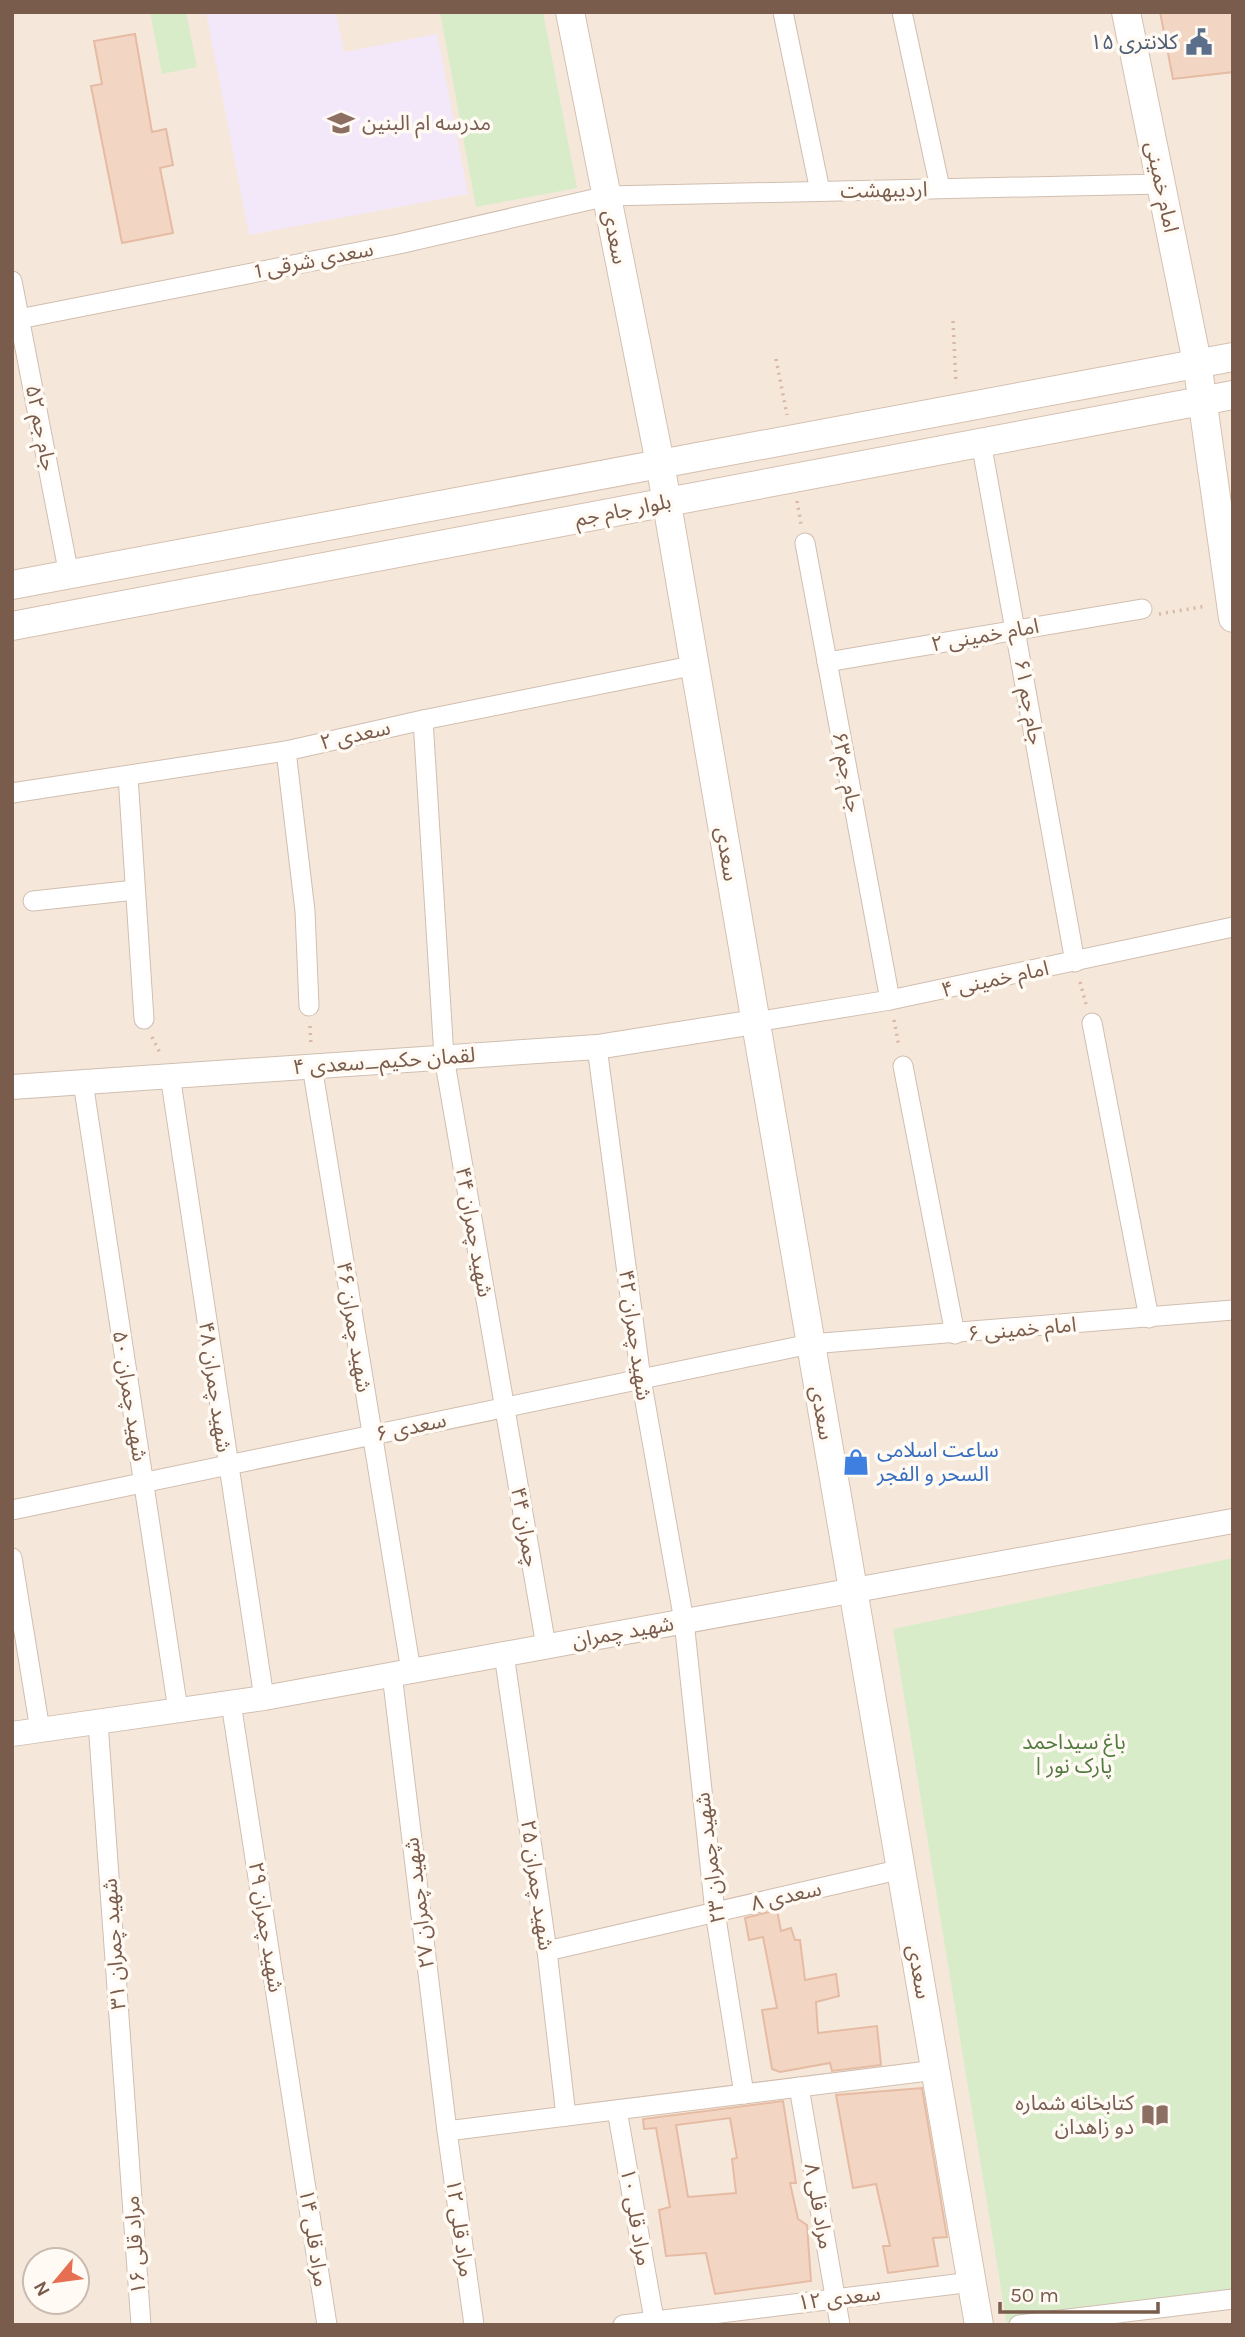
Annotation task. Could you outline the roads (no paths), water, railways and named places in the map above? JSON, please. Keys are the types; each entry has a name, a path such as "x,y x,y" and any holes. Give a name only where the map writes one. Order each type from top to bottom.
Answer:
{"main road":[{"name":"سعدی","path":"570,12 667,502 979,2325"},
{"name":"امام خمینی","path":"1126,12 1203,398"},
{"name":"بلوار جام جم","path":"12,585 1233,357"},
{"name":"بلوار جام جم","path":"12,626 1203,398 1233,395"},
{"path":"1203,398 1231,610"}],"street":[{"path":"783,12 820,191"},
{"path":"902,12 940,188"},
{"name":"اردیبهشت","path":"607,195 1161,184"},
{"name":"سعدی شرقی 1","path":"19,319 399,244 607,195"},
{"name":"جام جم ۵۲","path":"12,281 69,575"},
{"name":"جام جم ۶۱","path":"981,442 1075,962"},
{"name":"جام جم۶۳","path":"805,543 890,1000"},
{"name":"امام خمینی ۲","path":"827,662 1142,609"},
{"name":"سعدی ۲","path":"12,793 286,751 423,720 695,665"},
{"name":"شهید چمران ۴۴","path":"423,720 444,1057 505,1408"},
{"path":"286,751 305,911 309,1006"},
{"path":"128,776 144,1019"},
{"path":"33,901 135,890"},
{"name":"امام خمینی ۴","path":"755,1022 890,1000 1233,927"},
{"name":"لقمان حکیم_سعدی ۴","path":"12,1087 597,1047 755,1022"},
{"path":"1092,1023 1149,1318"},
{"name":"شهید چمران ۴۲","path":"597,1047 641,1379 684,1621"},
{"name":"شهید چمران ۴۶","path":"312,1066 372,1436 401,1673"},
{"path":"903,1066 955,1334"},
{"name":"شهید چمران ۴۸","path":"170,1075 264,1698"},
{"name":"شهید چمران ۵۰","path":"83,1082 178,1710"},
{"name":"امام خمینی ۶","path":"810,1344 1233,1310"},
{"name":"سعدی ۶","path":"12,1510 810,1344"},
{"name":"چمران ۴۴","path":"505,1408 545,1646"},
{"name":"شهید چمران","path":"12,1734 264,1698 1233,1521"},
{"path":"12,1558 40,1730"},
{"name":"شهید چمران ۲۳","path":"684,1621 715,1912 744,2094"},
{"name":"شهید چمران ۲۵","path":"504,1654 547,1951 566,2116"},
{"name":"شهید چمران ۲۷","path":"401,1673 447,2131"},
{"name":"شهید چمران ۲۹","path":"231,1703 300,2151"},
{"name":"شهید چمران ۳۱","path":"98,1722 129,2166"},
{"name":"سعدی ۸","path":"547,1951 902,1869"},
{"path":"447,2131 936,2070"},
{"name":"مراد قلی ۸","path":"799,2087 840,2325"},
{"name":"مراد قلی ۱۰","path":"617,2110 655,2323"},
{"name":"مراد قلی ۱۲","path":"447,2131 474,2325"},
{"name":"مراد قلی ۱۴","path":"300,2151 327,2325"},
{"name":"مراد قلی ۱۶","path":"129,2166 141,2325"},
{"name":"سعدی ۱۲","path":"623,2325 972,2282"},
{"path":"1019,2325 1233,2299"}],"place":[{"name":"کلانتری ۱۵","path":"1199,42"},
{"name":"مدرسه ام البنین","path":"341,123"},
{"name":"ساعت اسلامی السحر و الفجر","path":"856,1462"},
{"name":"کتابخانه شماره دو زاهدان","path":"1155,2115"}],"park label":[{"name":"باغ سیداحمد | پارک نور","path":"1074,1754"}]}
